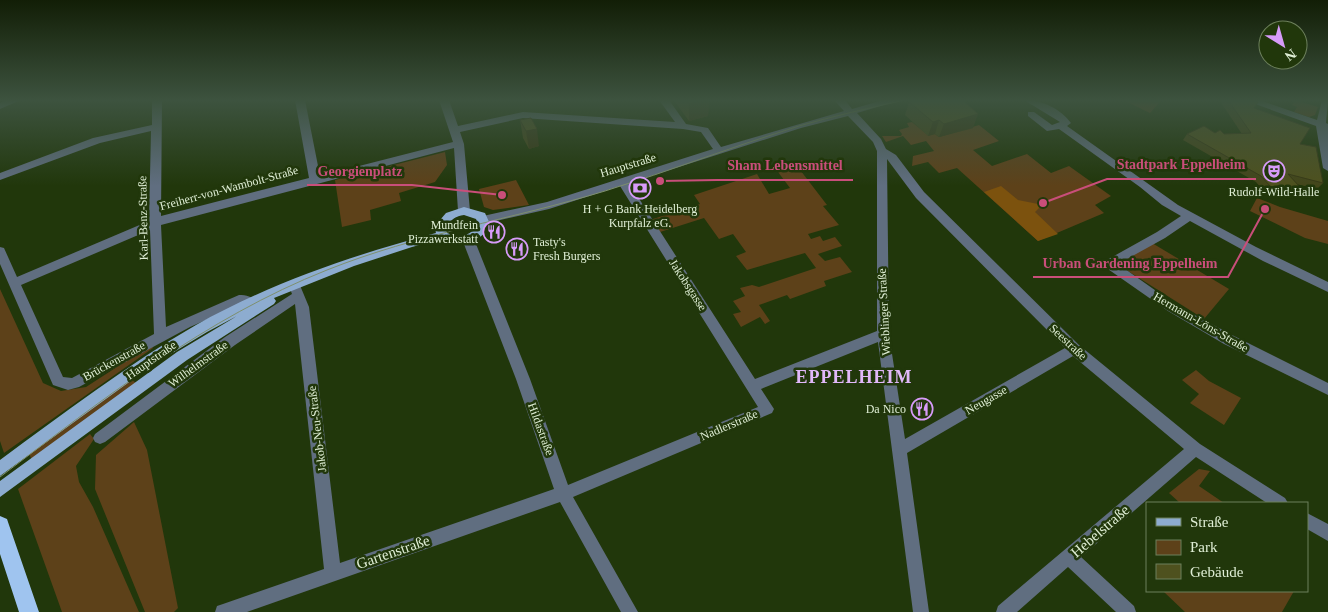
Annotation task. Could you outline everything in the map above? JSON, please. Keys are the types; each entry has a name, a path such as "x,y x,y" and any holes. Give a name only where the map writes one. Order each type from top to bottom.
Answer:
{"highway":[{"path":"0,525 29,612"}],"main road":[{"path":"464,210 476,213 483,220 481,231 468,239 449,240 442,235 440,227 444,219 453,213 464,210"},
{"name":"Hauptstraße","path":"0,490 182,356 297,290 356,260 442,235"},
{"name":"Hauptstraße","path":"0,469 148,362 200,330 250,303 297,290"}],"street":[{"path":"0,177 97,140 150,129"},
{"name":"Karl-Benz-Straße","path":"157,129 155,222 160,335"},
{"path":"305,129 315,180"},
{"path":"462,129 455,130 459,144 464,210"},
{"path":"698,129 704,130 719,151"},
{"name":"Hauptstraße","path":"483,220 549,205 793,129"},
{"path":"866,129 877,141 882,151"},
{"path":"1064,129 1151,192 1189,216 1266,259 1328,287"},
{"path":"1324,129 1328,168"},
{"name":"Freiherr-von-Wambolt-Straße","path":"14,283 155,222 459,144"},
{"name":"Wieblinger Straße","path":"882,151 883,334 921,612"},
{"name":"Seestraße","path":"882,151 892,157 933,208 1074,349 1195,449 1278,502"},
{"name":"Jakobsgasse","path":"623,183 753,386"},
{"name":"Hermann-Löns-Straße","path":"1189,216 1161,235 1108,264 1180,313 1229,340 1328,389"},
{"name":"Hildastraße","path":"468,239 523,379 564,493 630,612"},
{"path":"0,251 14,283"},
{"name":"Brückenstraße","path":"14,283 58,381 68,384 74,383 160,335 227,304 239,300 245,300 250,303"},
{"name":"Wilhelmstraße","path":"100,438 297,290"},
{"name":"Jakob-Neu-Straße","path":"297,290 303,307 333,573"},
{"path":"753,386 883,334"},
{"name":"Neugasse","path":"898,450 1074,349"},
{"name":"Nadlerstraße","path":"564,493 767,409 753,386"},
{"name":"Hebelstraße","path":"1004,612 1195,449"},
{"name":"Gartenstraße","path":"223,612 564,493"},
{"path":"1308,521 1328,533"},
{"path":"1069,557 1128,612"}],"green space":[{"path":"920,129 928,135 935,134 939,137 967,129 983,129 999,141 973,150 992,166 1027,154 1051,173 1069,166 1111,196 1095,205 1104,213 1038,241 957,168 939,173 928,162 912,166 913,156 934,151 926,141 911,145 903,136 886,142 882,136 901,136 902,134 899,130"},
{"path":"445,152 447,165 435,182 399,193 401,201 370,210 371,220 342,227 335,180"},
{"path":"794,162 827,205 823,206 839,225 808,234 811,239 820,236 823,241 835,237 842,246 818,254 825,261 840,257 852,272 824,281 826,286 790,299 787,295 759,305 770,321 765,324 760,317 741,327 733,314 741,312 733,301 745,296 740,288 752,285 759,287 816,268 805,253 747,270 736,256 746,252 733,234 719,239 704,218 660,232 653,219 700,204 694,195 757,174 769,194 790,188 775,168"},
{"path":"516,180 529,205 493,210 484,207 479,189"},
{"path":"1257,198 1328,221 1328,244 1305,238 1250,211"},
{"path":"1152,243 1229,289 1204,319 1120,266 1119,263"},
{"path":"0,289 43,383 61,391 86,387 151,345 153,348 4,453 0,441"},
{"path":"1196,370 1209,381 1241,398 1224,425 1190,403 1199,394 1182,380"},
{"path":"130,378 137,384 32,460 28,452"},
{"path":"134,422 147,450 178,608 174,612 145,612 95,489 96,455"},
{"path":"90,434 94,439 76,466 79,482 93,507 139,612 62,612 18,489"},
{"path":"1199,469 1210,471 1199,486 1223,502 1179,502 1169,493"},
{"path":"1164,592 1293,592 1282,612 1185,612"}],"shaded area":[{"path":"1001,186 1018,200 1038,204 1040,207 1035,212 1058,234 1038,241 984,192"}],"building":[{"path":"525,129 537,129 526,131"},
{"name":"Rudolf-Wild-Halle","path":"1199,129 1208,129 1215,133 1220,130 1224,134 1251,133 1248,129 1310,129 1300,144 1316,147 1323,183 1288,174 1299,186 1271,187 1261,176 1187,134"}],"tram line":[{"path":"0,477 78,418 157,362 239,312 282,289 361,257 395,246 605,191 791,129"}],"place":[{"name":"Rudolf-Wild-Halle","path":"1274,171"},
{"name":"Sham Lebensmittel","path":"660,181"},
{"name":"H + G Bank Heidelberg Kurpfalz eG.","path":"640,188"},
{"name":"Georgienplatz","path":"502,195"},
{"name":"Stadtpark Eppelheim","path":"1043,203"},
{"name":"Urban Gardening Eppelheim","path":"1265,209"},
{"name":"Mundfein Pizzawerkstatt","path":"494,232"},
{"name":"Tasty's Fresh Burgers","path":"517,249"},
{"name":"Da Nico","path":"922,409"}],"district":[{"name":"EPPELHEIM","path":"854,377"}]}
